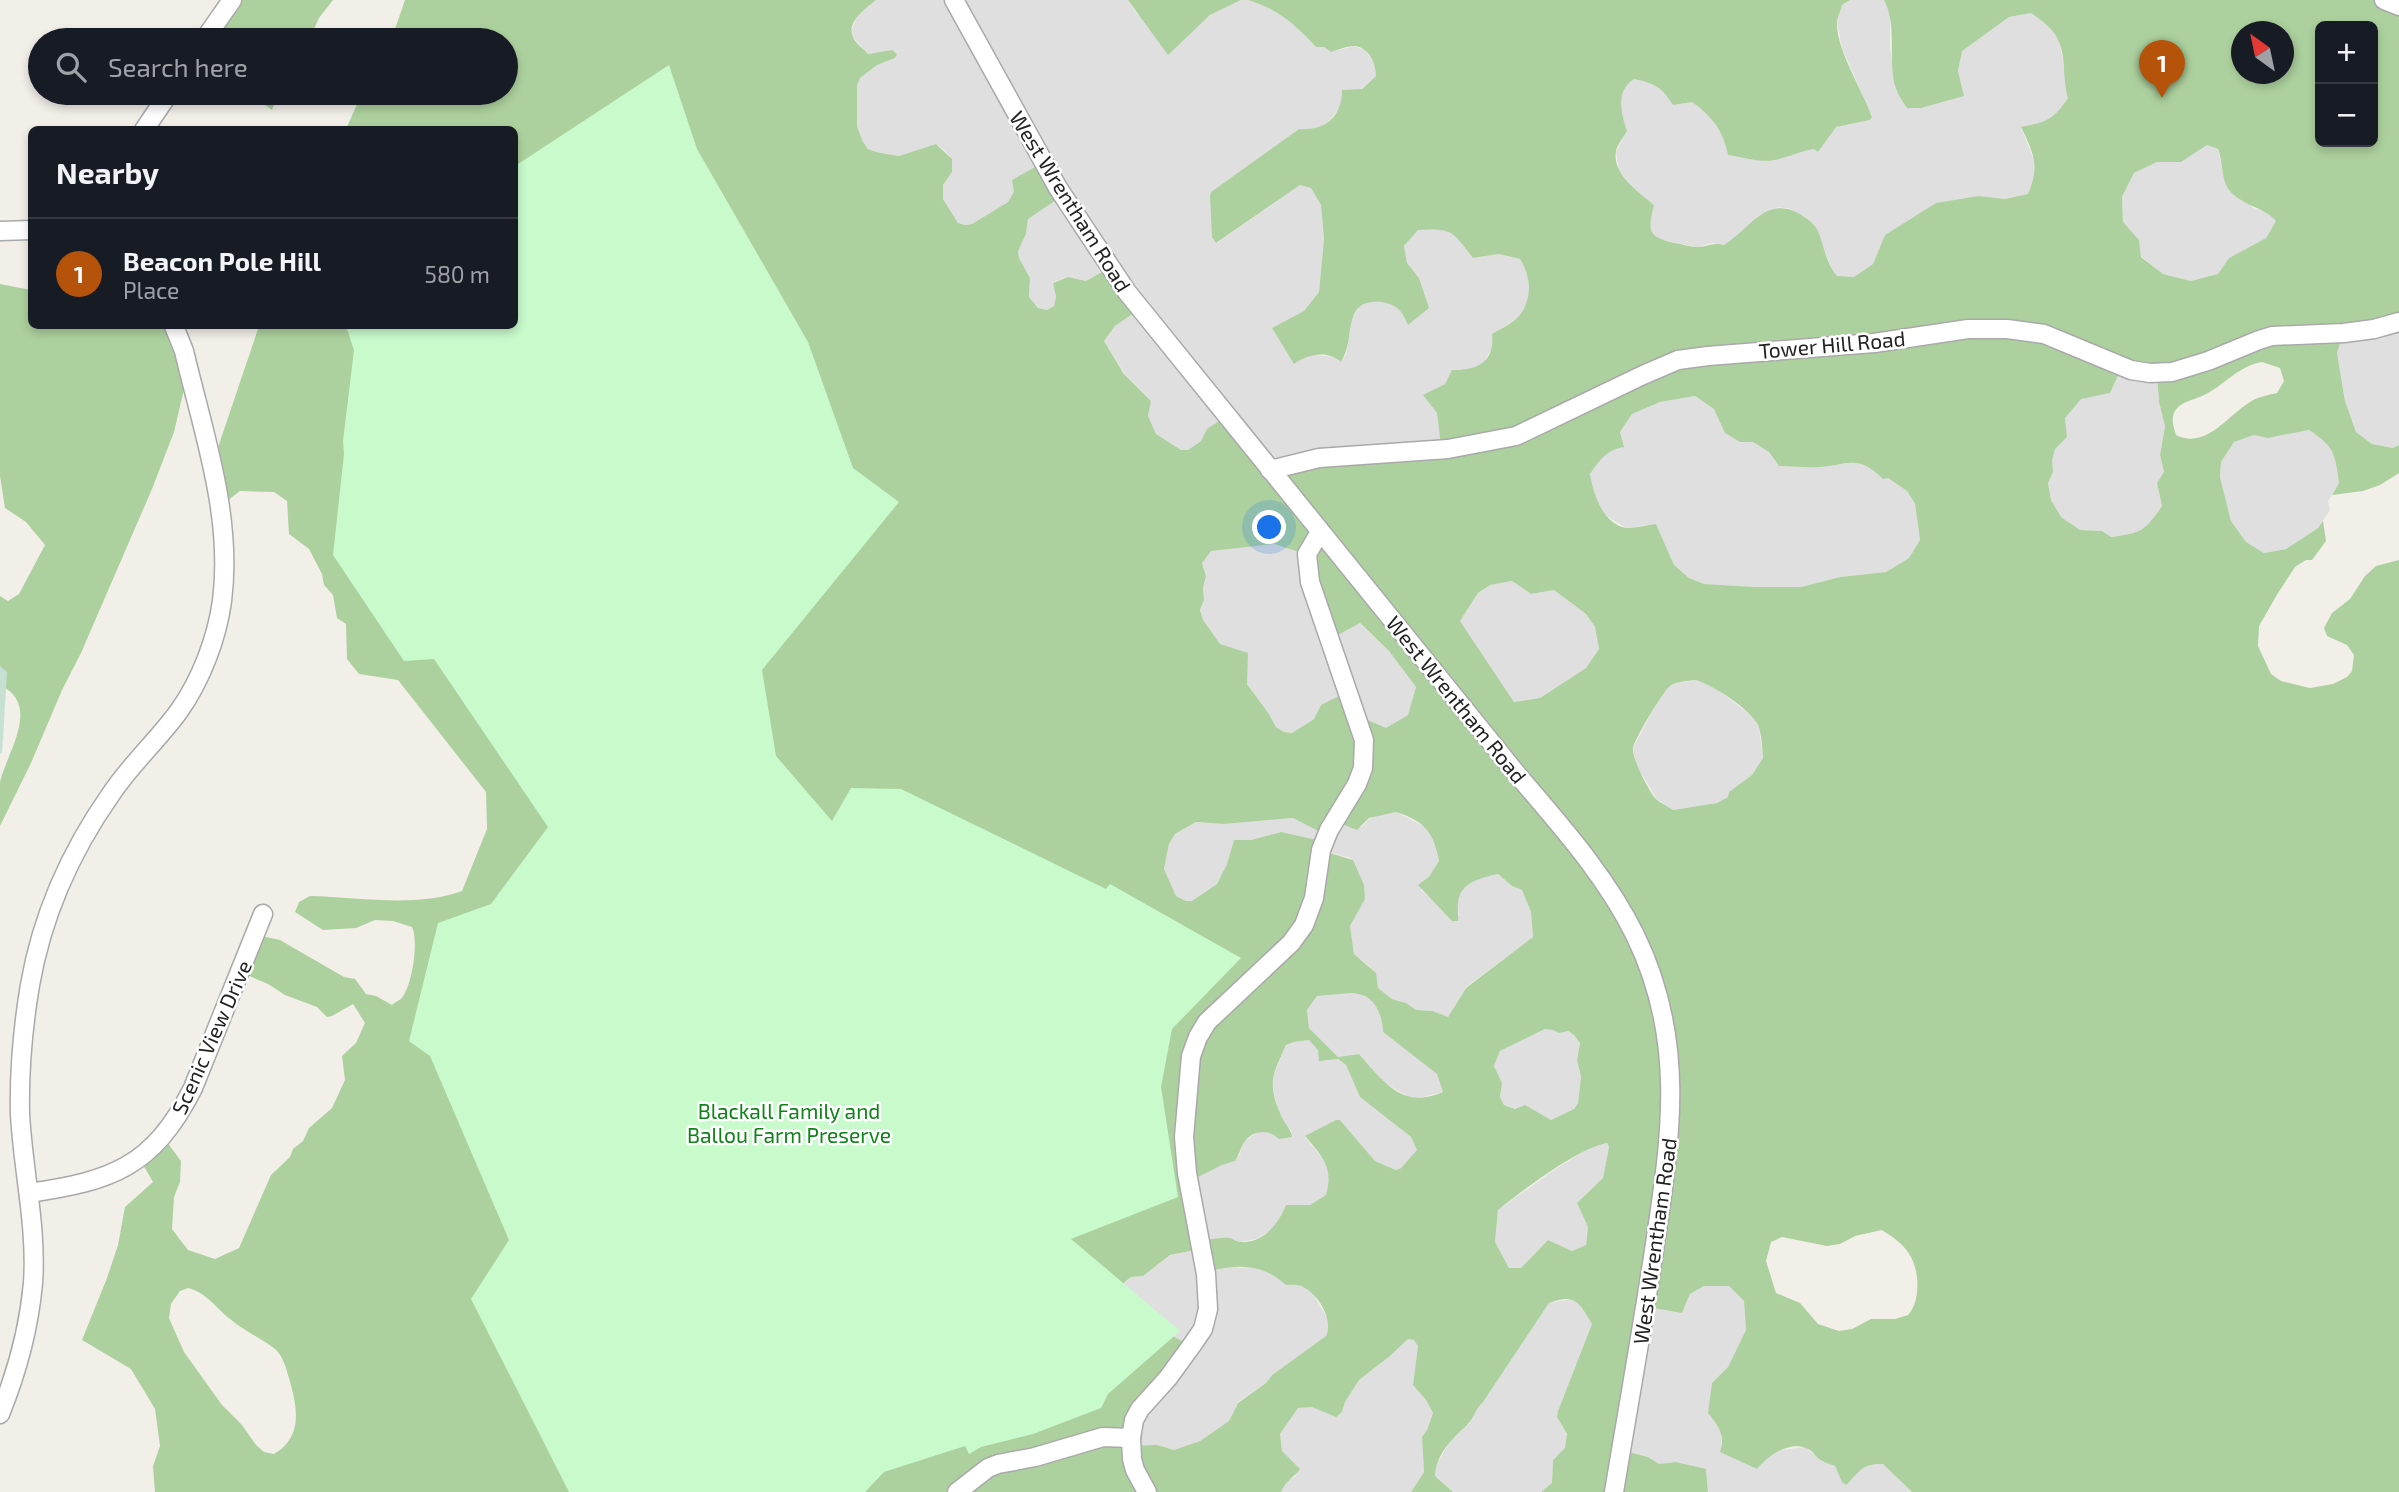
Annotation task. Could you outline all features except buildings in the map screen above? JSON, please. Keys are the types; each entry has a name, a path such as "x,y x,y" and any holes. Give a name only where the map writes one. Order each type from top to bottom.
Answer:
{"street":[{"path":"212,28 232,0"},
{"name":"West Wrentham Road","path":"954,0 1037,151 1087,234 1127,292 1595,870 1635,934 1658,996 1670,1054 1669,1150 1643,1325 1614,1492"},
{"path":"2384,0 2399,6"},
{"path":"147,126 161,105"},
{"path":"0,231 28,230"},
{"name":"Tower Hill Road","path":"1270,470 1319,458 1448,449 1516,436 1678,360 1708,356 1874,343 1968,329 2007,330 2045,334 2131,370 2172,372 2272,336 2344,333 2399,323"},
{"path":"0,1414 19,1359 33,1283 34,1235 20,1113 22,1037 30,982 41,937 57,890 80,843 111,793 180,710 198,677 211,643 221,603 225,563 222,518 184,351 175,329"},
{"path":"1147,1492 1132,1459 1134,1420 1203,1329 1208,1309 1206,1274 1184,1148 1190,1066 1198,1037 1208,1022 1291,943 1304,925 1314,898 1321,850 1363,768 1363,740 1310,582 1307,554 1320,531"},
{"name":"Scenic View Drive","path":"29,1194 72,1187 111,1175 141,1157 164,1135 193,1088 263,914"},
{"path":"957,1492 988,1468 998,1464 1035,1457 1103,1437 1131,1438"}],"shaded area":[{"path":"876,0 1128,0 1137,14 1202,22 1210,15 1241,0 1248,0 1265,5 1293,22 1316,47 1324,47 1331,52 1354,46 1365,50 1376,66 1376,76 1342,105 1324,127 1313,130 1299,129 1211,192 1217,243 1300,185 1311,188 1321,205 1324,239 1319,292 1304,311 1272,328 1295,363 1308,354 1335,357 1341,362 1346,355 1352,318 1359,307 1371,301 1391,303 1402,311 1419,278 1407,263 1404,246 1418,230 1440,228 1454,233 1473,258 1499,254 1520,259 1528,271 1529,299 1519,317 1492,334 1493,346 1483,363 1469,371 1452,371 1445,384 1429,393 1437,413 1441,447 1276,468 1207,429 1201,441 1188,450 1181,450 1156,434 1148,416 1151,401 1125,374 1104,341 1115,326 1137,311 1108,268 1086,281 1068,277 1053,282 1056,297 1054,306 1047,310 1038,308 1029,297 1030,278 1018,251 1026,234 1028,219 1020,176 1016,177 1014,193 1008,202 972,224 965,225 958,223 943,199 943,185 952,172 950,156 937,144 899,156 868,149 862,140 857,126 857,86 860,78 877,65 895,58 892,51 868,54 853,37 852,29 858,15"},
{"path":"1850,0 1884,0 1890,12 1890,48 1896,91 1907,108 1963,96 1958,71 1961,51 2009,17 2031,13 2047,24 2060,42 2068,98 2057,114 2046,123 2021,128 2034,160 2035,179 2028,194 2005,199 1979,196 1885,235 1873,264 1854,277 1837,276 1825,252 1791,209 1778,207 1762,214 1724,245 1713,243 1697,247 1657,239 1652,234 1650,223 1654,205 1631,186 1619,170 1616,152 1627,131 1621,114 1620,98 1627,83 1634,79 1652,82 1666,94 1673,105 1692,102 1706,112 1725,139 1728,155 1773,161 1799,151 1815,149 1836,127 1870,120 1872,116 1842,48 1837,22 1842,5"},
{"path":"2207,145 2218,149 2223,173 2253,208 2268,212 2276,221 2266,238 2229,258 2218,274 2191,281 2163,274 2141,256 2139,240 2123,223 2122,197 2134,173 2157,162 2181,162"},
{"path":"2399,321 2399,445 2393,448 2372,444 2356,432 2345,401 2337,353 2344,331"},
{"path":"2122,367 2157,374 2159,402 2165,426 2160,455 2164,472 2157,483 2162,506 2147,528 2139,533 2110,537 2102,531 2080,530 2061,517 2051,500 2048,483 2053,472 2051,460 2055,448 2067,437 2065,418 2081,398 2110,393"},
{"path":"1695,396 1714,409 1724,426 1740,442 1752,441 1769,452 1779,466 1818,467 1859,462 1907,491 1915,505 1920,540 1909,558 1886,572 1840,577 1801,587 1704,584 1689,578 1674,565 1656,524 1626,528 1604,514 1593,493 1590,474 1603,455 1615,448 1620,432 1632,414 1660,402"},
{"path":"2309,430 2326,441 2334,451 2339,483 2328,501 2330,510 2318,528 2286,549 2264,553 2246,542 2231,521 2220,477 2221,462 2234,442 2254,435 2268,438"},
{"path":"1274,544 1305,554 1328,641 1359,623 1389,651 1416,687 1408,716 1386,729 1356,715 1321,705 1314,719 1292,733 1276,727 1210,632 1200,610 1204,600 1206,577 1202,562 1210,551"},
{"path":"1512,581 1531,594 1554,590 1586,614 1595,627 1599,649 1586,668 1540,698 1514,702 1460,621 1478,593 1489,585"},
{"path":"1696,680 1710,684 1753,717 1759,728 1763,758 1752,775 1730,792 1728,797 1717,803 1673,810 1656,798 1637,769 1633,748 1668,687"},
{"path":"1396,812 1429,829 1436,841 1439,861 1421,890 1432,899 1460,916 1457,907 1459,894 1466,886 1480,878 1498,874 1512,886 1522,890 1531,912 1533,937 1466,987 1448,1017 1433,1011 1416,1010 1406,1003 1392,999 1378,988 1370,967 1354,954 1350,926 1365,899 1351,858 1323,851 1321,841 1281,832 1251,840 1234,840 1227,864 1217,884 1193,901 1176,896 1164,869 1169,844 1175,834 1196,822 1224,824 1293,818 1322,833 1333,821 1362,827 1369,819 1378,815"},
{"path":"1361,993 1376,1004 1382,1016 1383,1032 1437,1074 1443,1092 1414,1099 1407,1096 1385,1083 1359,1054 1338,1057 1309,1028 1307,1010 1317,996"},
{"path":"1545,1029 1567,1031 1580,1043 1577,1060 1581,1077 1578,1103 1574,1109 1551,1120 1504,1105 1500,1097 1502,1083 1494,1066 1500,1051"},
{"path":"1309,1040 1324,1061 1338,1059 1346,1065 1360,1097 1411,1137 1418,1150 1396,1170 1375,1161 1340,1120 1305,1137 1327,1164 1330,1182 1326,1195 1310,1205 1286,1205 1273,1229 1256,1239 1241,1242 1228,1238 1202,1241 1192,1179 1235,1161 1243,1142 1261,1130 1276,1136 1292,1132 1280,1115 1271,1082 1286,1045"},
{"path":"1606,1143 1609,1147 1603,1178 1577,1203 1588,1227 1586,1245 1572,1251 1548,1240 1521,1268 1509,1268 1495,1242 1498,1210 1557,1168 1595,1145"},
{"path":"1200,1249 1209,1271 1231,1266 1253,1266 1275,1275 1286,1285 1304,1287 1313,1294 1329,1321 1329,1331 1326,1336 1272,1375 1266,1383 1238,1402 1229,1421 1200,1441 1174,1450 1131,1446 1169,1334 1119,1289 1131,1277 1143,1276 1170,1255"},
{"path":"1704,1286 1729,1286 1744,1301 1746,1330 1728,1367 1712,1383 1710,1416 1716,1421 1721,1432 1721,1451 1765,1459 1781,1450 1805,1447 1819,1459 1835,1466 1842,1482 1851,1481 1859,1470 1871,1464 1883,1464 1912,1492 1708,1492 1706,1469 1676,1462 1659,1464 1648,1457 1620,1450 1648,1307 1684,1309 1690,1294"},
{"path":"1572,1299 1578,1301 1592,1324 1558,1411 1557,1417 1567,1435 1565,1448 1553,1460 1552,1483 1541,1492 1453,1492 1435,1476 1436,1465 1455,1434 1469,1424 1476,1408 1483,1402 1549,1303"},
{"path":"1408,1339 1414,1340 1418,1346 1413,1385 1433,1413 1422,1437 1424,1472 1411,1492 1281,1492 1284,1484 1296,1476 1282,1451 1280,1434 1298,1408 1312,1407 1342,1412 1359,1380"}],"green space":[{"path":"229,0 333,0 314,28 209,28"},
{"path":"405,0 876,0 855,20 852,26 853,37 868,54 892,50 897,54 895,58 877,65 860,78 857,86 857,126 868,149 899,156 936,144 952,159 952,172 943,185 943,199 958,223 965,225 972,224 1008,202 1014,192 1012,180 1042,163 1062,196 1028,219 1026,234 1018,251 1030,278 1029,297 1038,308 1047,310 1054,306 1056,297 1053,283 1068,277 1086,281 1109,268 1137,311 1115,326 1104,341 1124,374 1151,401 1148,416 1156,434 1181,450 1188,450 1201,441 1207,429 1225,417 1268,468 1441,447 1437,413 1423,395 1445,384 1452,370 1469,369 1483,363 1491,352 1492,334 1519,316 1527,302 1529,288 1520,259 1499,254 1473,258 1451,233 1418,230 1404,246 1407,263 1419,278 1429,308 1408,325 1395,306 1381,302 1368,303 1360,307 1355,314 1346,353 1341,362 1330,356 1318,355 1294,364 1272,328 1304,311 1319,292 1324,239 1321,205 1311,188 1300,185 1216,243 1212,237 1211,192 1299,129 1324,125 1339,108 1342,90 1362,89 1376,76 1376,71 1371,57 1364,49 1351,46 1331,52 1324,47 1316,47 1285,18 1248,0 1850,0 1842,5 1837,21 1840,44 1872,117 1870,120 1836,127 1818,152 1814,149 1775,160 1751,159 1728,155 1716,125 1692,102 1673,105 1657,87 1634,79 1622,96 1627,131 1617,149 1616,160 1622,175 1654,205 1651,227 1654,235 1659,238 1694,247 1724,245 1758,217 1776,209 1786,209 1804,216 1816,228 1837,276 1854,277 1873,264 1885,235 1936,203 1979,196 2005,199 2028,194 2034,176 2034,160 2021,127 2049,119 2068,98 2059,41 2044,23 2031,13 2009,17 1962,51 1958,71 1964,96 1921,108 1907,108 1893,78 1891,21 1884,0 2399,0 2399,321 2344,331 2337,353 2345,401 2356,432 2372,444 2393,448 2399,445 2399,473 2380,485 2363,491 2332,495 2339,483 2335,458 2324,441 2309,430 2268,438 2254,435 2234,442 2221,462 2220,477 2231,521 2246,542 2264,553 2286,549 2318,528 2323,521 2326,541 2312,560 2306,560 2295,567 2259,626 2258,646 2271,674 2281,681 2310,688 2333,684 2347,677 2352,671 2354,655 2347,645 2327,636 2324,628 2332,613 2350,599 2365,576 2376,566 2399,560 2399,1492 1912,1492 1883,1464 1865,1467 1846,1485 1835,1466 1799,1446 1779,1451 1757,1469 1720,1452 1722,1446 1718,1426 1708,1413 1712,1383 1728,1367 1746,1330 1744,1301 1729,1286 1704,1286 1690,1294 1682,1313 1648,1307 1621,1450 1648,1457 1659,1464 1676,1462 1706,1469 1708,1492 1541,1492 1552,1483 1553,1460 1565,1448 1567,1434 1557,1417 1558,1411 1592,1324 1580,1305 1565,1299 1549,1303 1469,1422 1442,1454 1435,1476 1453,1492 1411,1492 1424,1472 1422,1437 1433,1413 1413,1385 1418,1346 1414,1340 1408,1339 1359,1380 1342,1412 1336,1417 1312,1407 1298,1408 1280,1434 1282,1451 1300,1469 1281,1492 155,1492 153,1466 160,1446 155,1409 131,1369 82,1340 118,1245 125,1207 153,1182 142,1163 167,1142 181,1161 180,1182 174,1197 172,1229 188,1250 215,1259 239,1248 271,1175 303,1141 309,1128 332,1108 345,1080 342,1056 356,1043 365,1023 353,1004 327,1017 317,1007 285,995 245,974 257,935 280,940 344,977 355,979 366,994 392,1005 405,993 411,975 415,943 412,927 393,921 375,920 356,928 323,930 295,912 299,902 310,896 425,899 462,891 487,829 486,792 398,680 359,674 347,659 346,624 337,618 333,595 324,585 322,574 309,549 289,534 287,501 274,492 240,491 218,508 211,468 258,329 518,329 518,126 347,126 357,105 518,105 518,28 395,28","holes":["2207,145 2218,149 2225,182 2230,191 2276,221 2266,238 2229,258 2218,274 2191,281 2163,274 2141,257 2139,240 2123,222 2122,197 2134,173 2157,162 2181,162","2262,362 2280,368 2284,381 2277,393 2253,400 2207,435 2197,438 2176,435 2173,424 2176,409 2213,390 2239,371","2122,367 2157,374 2159,402 2165,426 2160,455 2164,472 2157,483 2162,506 2151,522 2141,530 2111,537 2102,531 2080,530 2061,517 2051,500 2048,483 2053,472 2055,449 2067,437 2065,418 2081,399 2110,393","1695,396 1714,409 1725,433 1740,442 1753,442 1769,452 1779,466 1815,467 1853,463 1866,466 1883,479 1888,478 1907,491 1915,504 1920,540 1909,558 1886,572 1840,577 1801,587 1704,584 1689,578 1674,565 1656,524 1627,528 1619,526 1606,515 1590,474 1608,453 1624,447 1620,432 1632,414 1660,402","1274,544 1305,554 1327,641 1360,623 1389,651 1416,687 1408,715 1386,728 1356,715 1341,695 1321,705 1314,719 1292,733 1276,727 1247,684 1248,653 1220,644 1203,620 1200,610 1204,600 1206,576 1202,563 1211,551","1512,581 1531,594 1554,590 1586,614 1595,627 1599,649 1586,668 1540,698 1514,702 1460,621 1478,593 1490,585","1696,680 1730,698 1754,719 1759,729 1763,758 1752,775 1729,792 1728,797 1717,803 1673,810 1652,794 1638,766 1633,748 1643,726 1670,686","1396,812 1414,819 1431,835 1439,861 1429,877 1418,885 1452,921 1458,921 1458,905 1463,890 1478,879 1498,874 1512,886 1522,890 1531,912 1533,937 1466,988 1448,1017 1433,1011 1416,1010 1406,1003 1392,999 1378,988 1376,973 1354,954 1350,926 1365,899 1364,885 1353,860 1323,851 1322,841 1281,832 1251,840 1234,840 1227,864 1217,884 1192,901 1176,896 1164,869 1169,844 1175,834 1196,822 1224,824 1293,818 1322,833 1337,822 1357,830 1369,818","1352,993 1366,997 1379,1011 1383,1032 1437,1074 1443,1092 1429,1097 1405,1095 1386,1083 1359,1054 1338,1057 1309,1028 1307,1010 1317,996","1545,1029 1559,1033 1568,1031 1574,1035 1580,1043 1577,1060 1581,1077 1578,1103 1574,1109 1551,1120 1525,1105 1515,1109 1504,1105 1500,1097 1502,1083 1494,1066 1500,1051","1309,1040 1318,1050 1319,1061 1338,1059 1346,1065 1360,1097 1411,1137 1417,1150 1396,1170 1375,1161 1340,1120 1336,1120 1305,1136 1325,1162 1328,1177 1326,1195 1310,1205 1286,1205 1269,1231 1256,1240 1202,1240 1192,1180 1235,1161 1246,1139 1255,1133 1270,1133 1279,1139 1292,1137 1276,1102 1273,1078 1286,1045","1607,1143 1609,1147 1603,1178 1577,1203 1588,1227 1586,1245 1572,1251 1548,1240 1521,1268 1509,1268 1495,1242 1498,1210 1566,1161","1882,1230 1902,1245 1916,1271 1917,1295 1908,1315 1895,1319 1871,1319 1852,1329 1839,1331 1818,1324 1800,1303 1776,1293 1766,1261 1771,1242 1782,1237 1827,1246 1840,1244 1855,1236","1200,1249 1210,1271 1230,1267 1259,1269 1286,1285 1299,1285 1309,1290 1319,1301 1328,1323 1326,1336 1238,1403 1229,1421 1200,1441 1174,1450 1157,1445 1131,1446 1147,1408 1189,1345 1169,1334 1119,1289 1131,1277 1143,1276 1170,1255","188,1288 206,1297 235,1323 278,1352 287,1370 296,1420 290,1439 274,1454 264,1452 256,1445 242,1425 222,1405 184,1352 169,1318 171,1304 180,1291"]},
{"path":"1128,0 1241,0 1210,15 1168,55"},
{"name":"Blackall Family and Ballou Farm Preserve","path":"669,65 697,149 808,342 853,468 899,502 762,670 776,756 832,821 851,788 901,789 1106,889 1110,884 1241,958 1172,1029 1161,1087 1178,1197 1071,1239 1180,1331 1108,1394 1101,1408 1033,1434 981,1447 969,1454 965,1446 884,1472 865,1492 569,1492 471,1299 509,1240 430,1056 409,1041 438,923 491,904 548,827 434,659 404,661 333,555 354,350 347,329 518,329 518,164"},
{"path":"0,284 28,289 28,329 175,329 188,372 174,432 81,653 0,826 0,782 20,717 19,704 12,694 0,685 0,596 8,601 19,594 45,545 26,522 5,508 0,476"},
{"path":"0,666 7,672 0,754"}],"place":[{"name":"Beacon Pole Hill","path":"2162,98"}]}
